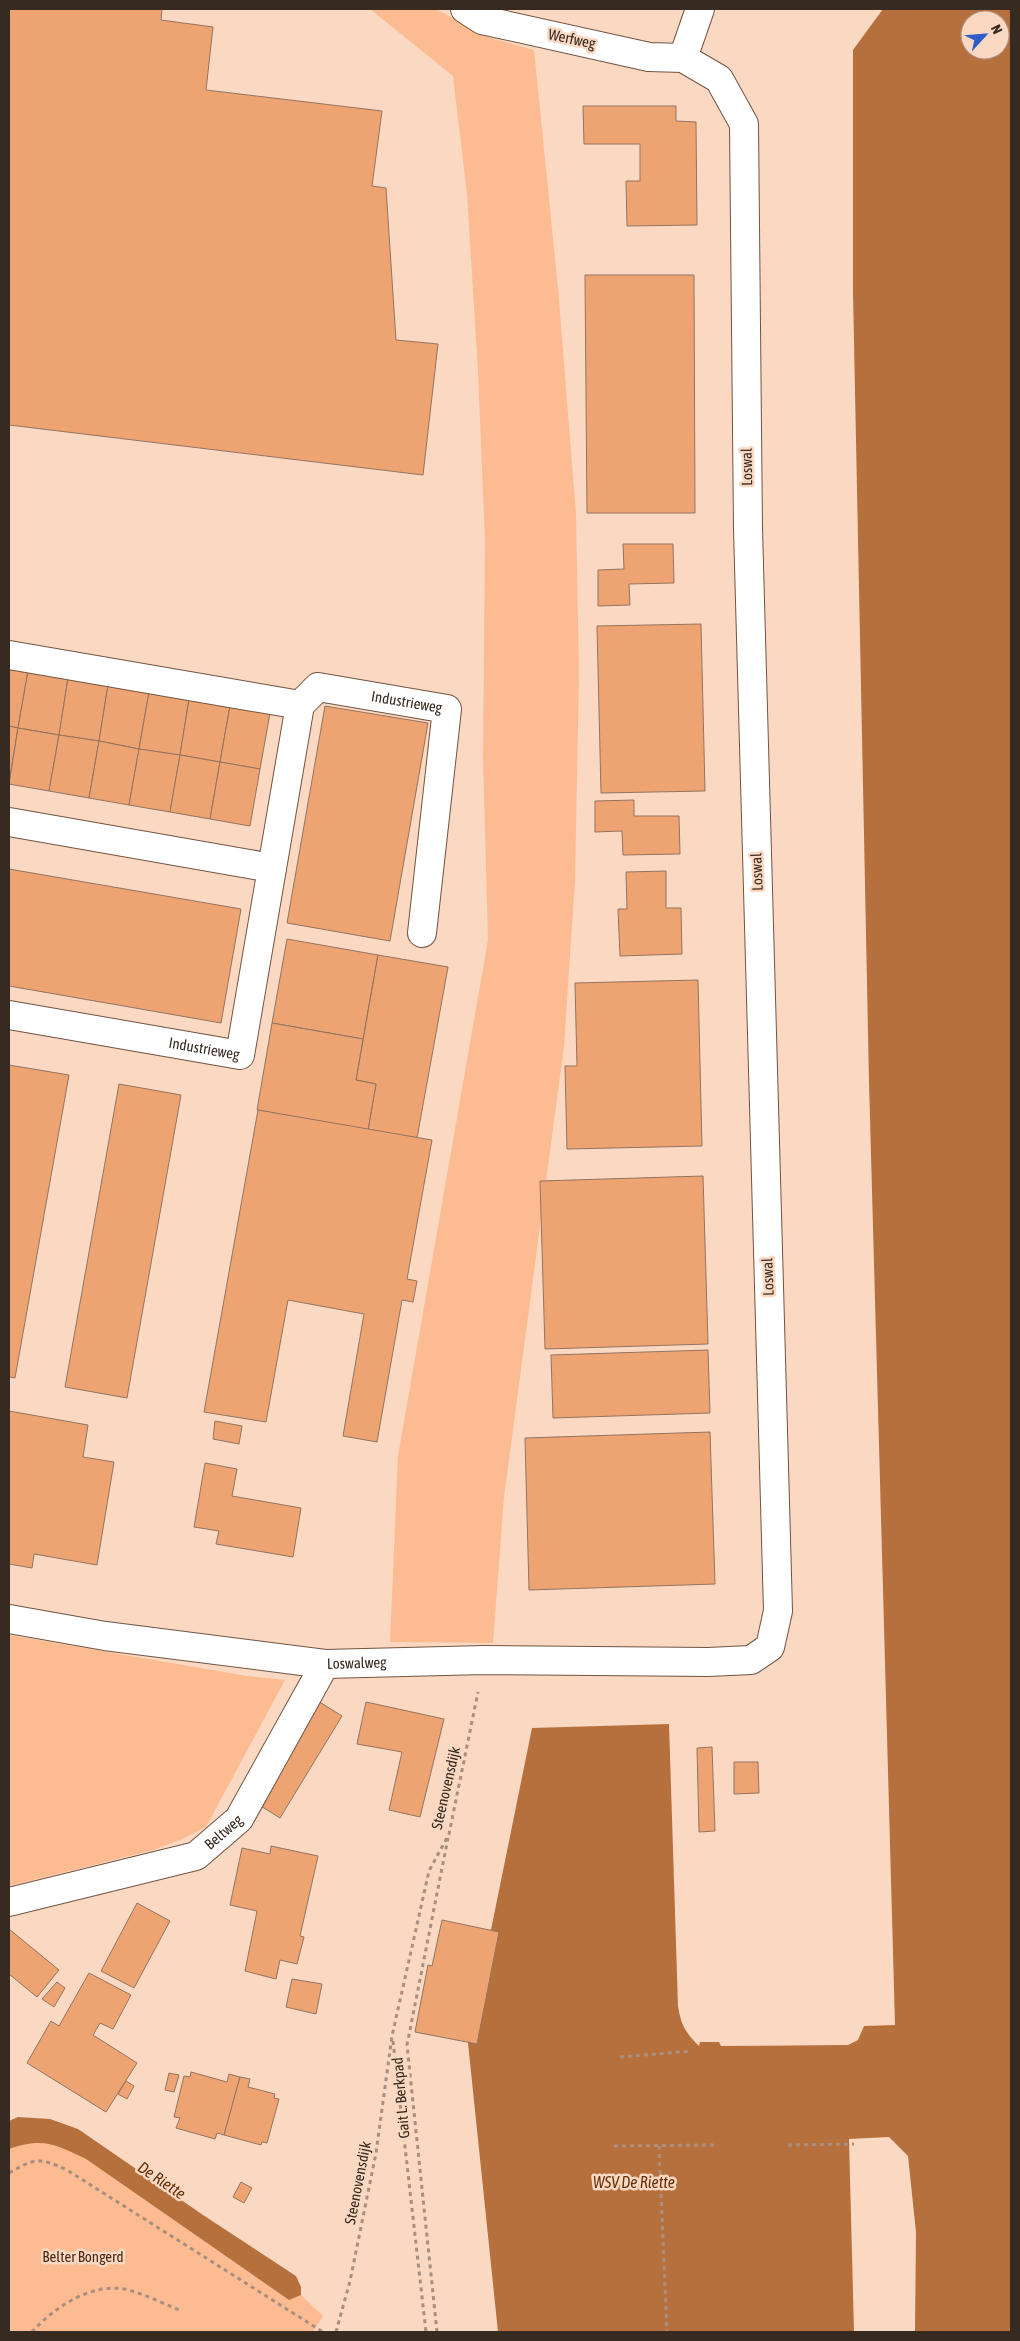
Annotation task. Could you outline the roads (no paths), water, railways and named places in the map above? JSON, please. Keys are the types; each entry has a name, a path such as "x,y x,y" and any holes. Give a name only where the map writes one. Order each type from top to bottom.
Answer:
{"street":[{"name":"Werfweg","path":"465,9 482,20 649,56 683,58"},
{"path":"683,58 700,9"},
{"name":"Loswal","path":"683,58 719,79 744,124 748,529 778,1611 770,1647 750,1660 708,1662"},
{"path":"9,655 300,705"},
{"name":"Industrieweg","path":"9,1015 240,1055 300,705 318,686 447,709 422,933"},
{"path":"9,822 272,868"},
{"name":"Loswalweg","path":"9,1618 105,1636 325,1664 485,1660 708,1662"},
{"name":"Beltweg","path":"9,1902 196,1856 238,1819 325,1664"}],"water":[{"name":"WSV De Riette","path":"883,9 1011,9 1011,2332 915,2332 916,2232 908,2156 889,2137 849,2139 854,2332 498,2332 468,2043 532,1728 669,1724 678,2006 684,2028 699,2046 700,2042 719,2042 721,2046 848,2045 858,2040 864,2026 895,2025 869,1082 853,292 853,50"},
{"path":"18,2117 50,2119 78,2129 296,2276 301,2287 301,2295 289,2300 86,2159 66,2149 49,2144 31,2143 9,2149 9,2121"}],"water label":[{"name":"De Riette","path":"162,2180"}],"park label":[{"name":"Belter Bongerd","path":"83,2257"}]}
